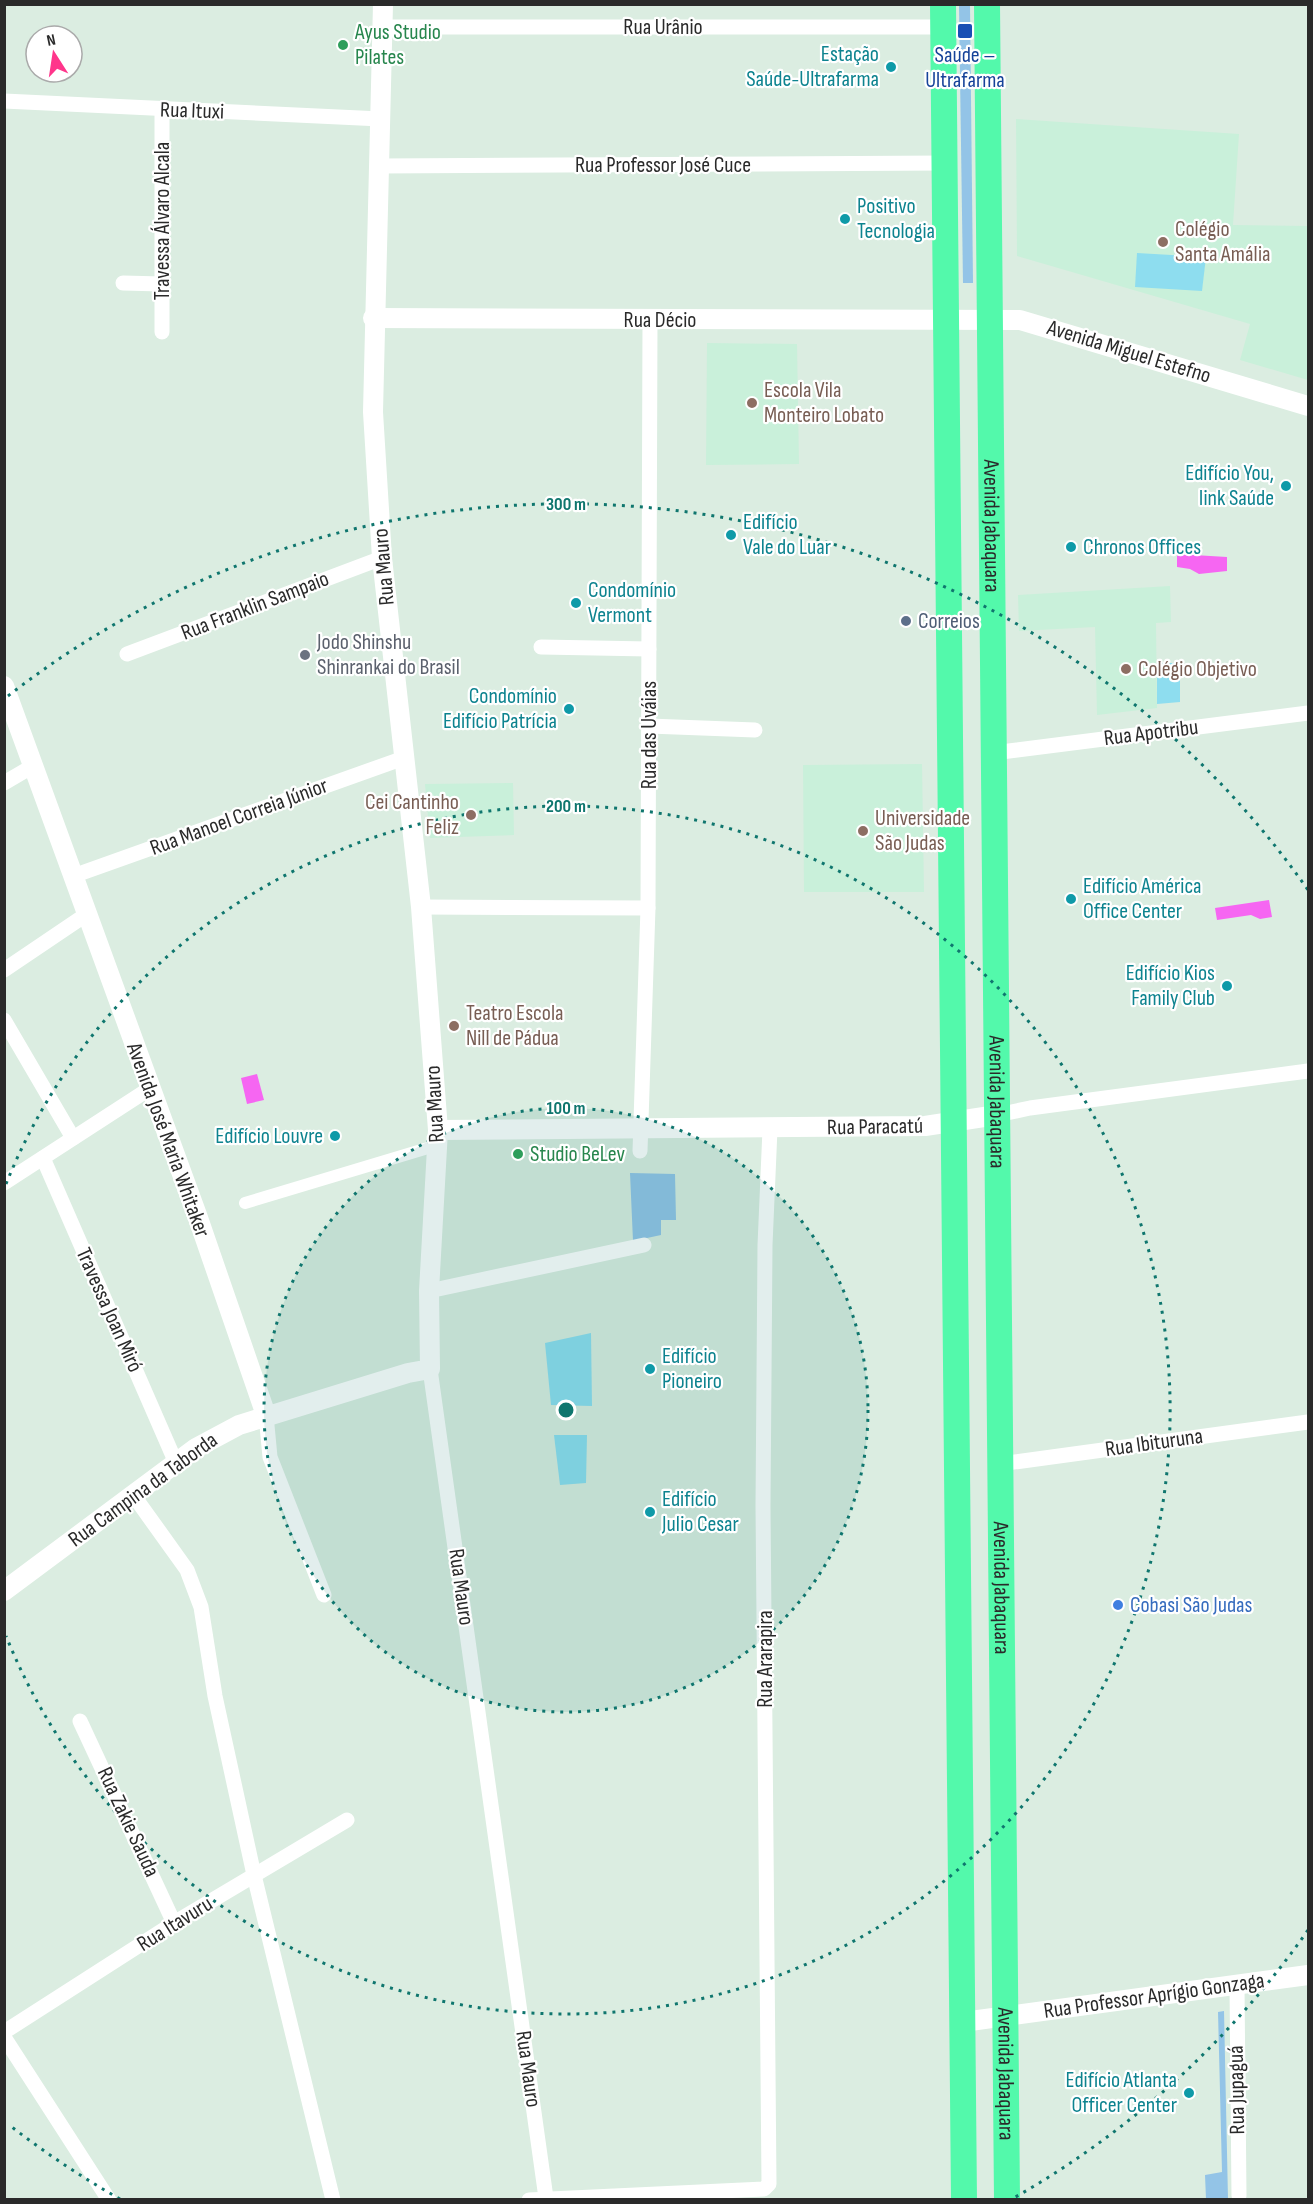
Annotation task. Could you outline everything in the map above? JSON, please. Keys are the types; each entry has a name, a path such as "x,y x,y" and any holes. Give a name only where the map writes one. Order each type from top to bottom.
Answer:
{"main road":[{"name":"Avenida Jabaquara","path":"987,4 1007,2199"},
{"name":"Avenida Jabaquara","path":"943,16 948,318 964,2199"}],"street":[{"name":"Rua Mauro","path":"383,4 372,412 382,558 421,907 438,1137 429,1291 430,1369 546,2198"},
{"name":"Rua Urânio","path":"383,27 943,16"},
{"name":"Rua Ituxi","path":"4,101 381,119"},
{"name":"Travessa Álvaro Alcala","path":"162,110 162,332"},
{"name":"Rua Professor José Cuce","path":"380,166 946,163"},
{"path":"123,283 162,284"},
{"name":"Rua Décio","path":"373,318 650,320 948,318"},
{"name":"Avenida Miguel Estefno","path":"948,318 1020,320 1308,406"},
{"name":"Rua das Uváias","path":"640,1151 648,908 650,320"},
{"name":"Rua Franklin Sampaio","path":"127,654 382,558"},
{"path":"541,647 649,649"},
{"name":"Avenida José Maria Whitaker","path":"4,686 196,1215 266,1416 270,1457 324,1595"},
{"name":"Rua Apotribu","path":"993,753 1308,713"},
{"path":"649,726 755,730"},
{"name":"Rua Manoel Correia Júnior","path":"73,876 405,758"},
{"path":"4,783 33,766"},
{"path":"421,907 648,908"},
{"path":"4,970 87,914"},
{"path":"4,1020 73,1138"},
{"name":"Rua Paracatú","path":"438,1137 955,1123 1030,1108 1308,1071"},
{"path":"4,1183 149,1089"},
{"name":"Rua Ararapira","path":"652,2196 768,2188 764,1494 765,1245 770,1129"},
{"path":"245,1203 438,1137"},
{"name":"Travessa Joan Miró","path":"43,1158 176,1463"},
{"path":"429,1291 644,1245"},
{"name":"Rua Campina da Taborda","path":"4,1591 196,1448 239,1425 408,1373 430,1369"},
{"name":"Rua Ibituruna","path":"1000,1464 1308,1422"},
{"path":"134,1496 187,1569 201,1607 215,1696 254,1875 333,2199"},
{"name":"Rua Zakie Sauda","path":"80,1721 174,1923"},
{"name":"Rua Itavuru","path":"4,2031 174,1923 347,1820"},
{"name":"Rua Professor Aprígio Gonzaga","path":"963,2022 1308,1975"},
{"name":"Rua Jupaguá","path":"1236,1985 1239,2196"},
{"path":"4,2037 109,2199"},
{"path":"529,2199 652,2196"}],"shaded area":[{"path":"959,5 970,5 973,283 963,283"},
{"name":"Colégio Santa Amália","path":"1016,119 1239,134 1233,225 1308,226 1308,380 1240,360 1250,324 1017,256"},
{"path":"1137,253 1206,257 1202,291 1135,287"},
{"name":"Escola Vila Monteiro Lobato","path":"707,343 797,344 799,464 706,465"},
{"path":"1177,554 1227,557 1227,571 1199,574 1190,569 1177,567"},
{"name":"Colégio Objetivo","path":"1170,586 1171,622 1156,623 1157,708 1097,715 1095,627 1019,631 1018,595"},
{"path":"1157,663 1180,663 1180,702 1157,704"},
{"name":"Universidade São Judas","path":"922,764 924,892 804,892 803,765"},
{"name":"Cei Cantinho Feliz","path":"513,783 514,835 430,838 425,784"},
{"path":"1269,900 1272,917 1260,919 1251,915 1217,920 1215,908"},
{"path":"257,1074 264,1100 247,1104 241,1078"},
{"path":"630,1173 675,1174 676,1220 661,1220 661,1235 633,1241"},
{"path":"591,1333 592,1406 551,1405 545,1343"},
{"path":"554,1435 587,1435 586,1483 560,1485"},
{"path":"1224,2011 1228,2199 1206,2199 1205,2175 1222,2172 1218,2012"}],"place":[{"name":"Saúde – Ultrafarma","path":"965,31"},
{"name":"Ayus Studio Pilates","path":"343,45"},
{"name":"Estação Saúde-Ultrafarma","path":"891,67"},
{"name":"Positivo Tecnologia","path":"845,219"},
{"name":"Colégio Santa Amália","path":"1163,242"},
{"name":"Escola Vila Monteiro Lobato","path":"752,403"},
{"name":"Edifício You, link Saúde","path":"1286,486"},
{"name":"Edifício Vale do Luar","path":"731,535"},
{"name":"Chronos Offices","path":"1071,547"},
{"name":"Condomínio Vermont","path":"576,603"},
{"name":"Correios","path":"906,621"},
{"name":"Jodo Shinshu Shinrankai do Brasil","path":"305,655"},
{"name":"Colégio Objetivo","path":"1126,669"},
{"name":"Condomínio Edifício Patrícia","path":"569,709"},
{"name":"Cei Cantinho Feliz","path":"471,815"},
{"name":"Universidade São Judas","path":"863,831"},
{"name":"Edifício América Office Center","path":"1071,899"},
{"name":"Edifício Kios Family Club","path":"1227,986"},
{"name":"Teatro Escola Nill de Pádua","path":"454,1026"},
{"name":"Edifício Louvre","path":"335,1136"},
{"name":"Studio BeLev","path":"518,1154"},
{"name":"Edifício Pioneiro","path":"650,1369"},
{"name":"Edifício Julio Cesar","path":"650,1512"},
{"name":"Cobasi São Judas","path":"1118,1605"},
{"name":"Edifício Atlanta Officer Center","path":"1189,2093"}]}
